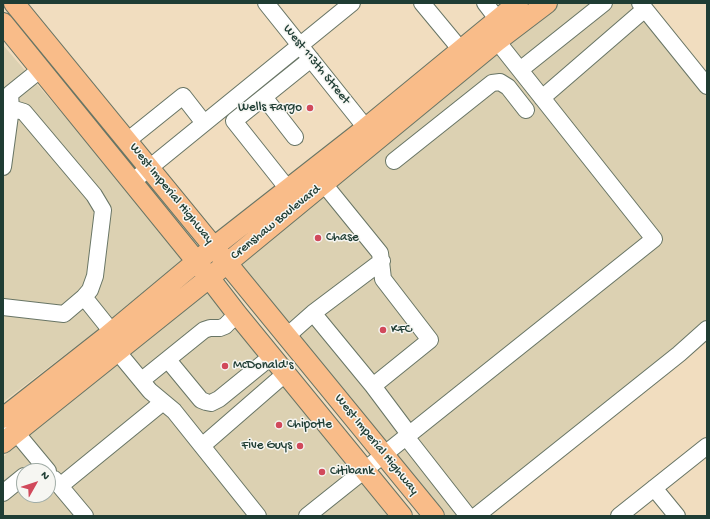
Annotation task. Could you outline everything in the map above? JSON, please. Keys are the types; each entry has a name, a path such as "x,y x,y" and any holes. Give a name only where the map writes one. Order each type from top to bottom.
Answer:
{"main road":[{"name":"West Imperial Highway","path":"14,3 434,516"},
{"name":"Crenshaw Boulevard","path":"6,425 117,351 209,278 324,184 371,134 444,64 498,20 531,6"},
{"name":"Crenshaw Boulevard","path":"6,425 112,332 214,247 288,189 371,134 497,41 531,6"},
{"name":"West Imperial Highway","path":"3,23 402,516"},
{"path":"41,69 47,68 57,70 97,117 114,125"}],"street":[{"name":"West 113th Street","path":"266,3 371,134"},
{"path":"132,182 352,3"},
{"path":"422,3 461,50"},
{"path":"485,3 498,20"},
{"path":"520,70 604,3"},
{"path":"542,98 643,6 707,86"},
{"path":"307,516 364,470 385,456 654,239 497,41"},
{"path":"288,189 234,121 311,59"},
{"path":"3,167 8,96 41,69"},
{"path":"394,161 492,83 500,82 508,87 526,110"},
{"path":"3,307 64,314 84,297 90,290 95,276 103,210 94,195 24,112 8,96"},
{"path":"127,141 183,96 204,122"},
{"path":"264,97 295,137"},
{"path":"324,184 380,253 384,279 430,340 373,386"},
{"path":"287,336 313,313 382,261"},
{"path":"84,297 112,332"},
{"path":"313,313 373,386 408,436 468,516"},
{"path":"142,380 204,330 225,326 237,314"},
{"path":"476,516 679,354 707,329"},
{"path":"117,351 150,391 174,411 258,516"},
{"path":"164,363 201,400 211,403 219,399 272,356"},
{"path":"202,446 286,373"},
{"path":"60,486 163,402"},
{"path":"6,425 37,463"},
{"path":"619,516 707,446"},
{"path":"3,493 16,482"},
{"path":"56,482 85,516"},
{"path":"654,488 677,516"}],"shaded area":[{"path":"556,3 635,3 707,90 707,325 487,516 441,516 233,264"},
{"path":"3,45 189,260 3,402"},
{"path":"207,285 396,516 3,516 3,457"}],"place":[{"name":"Wells Fargo","path":"310,108"},
{"name":"Chase","path":"318,238"},
{"name":"KFC","path":"383,330"},
{"name":"McDonald's","path":"225,366"},
{"name":"Chipotle","path":"279,425"},
{"name":"Five Guys","path":"300,446"},
{"name":"Citibank","path":"322,472"}]}
